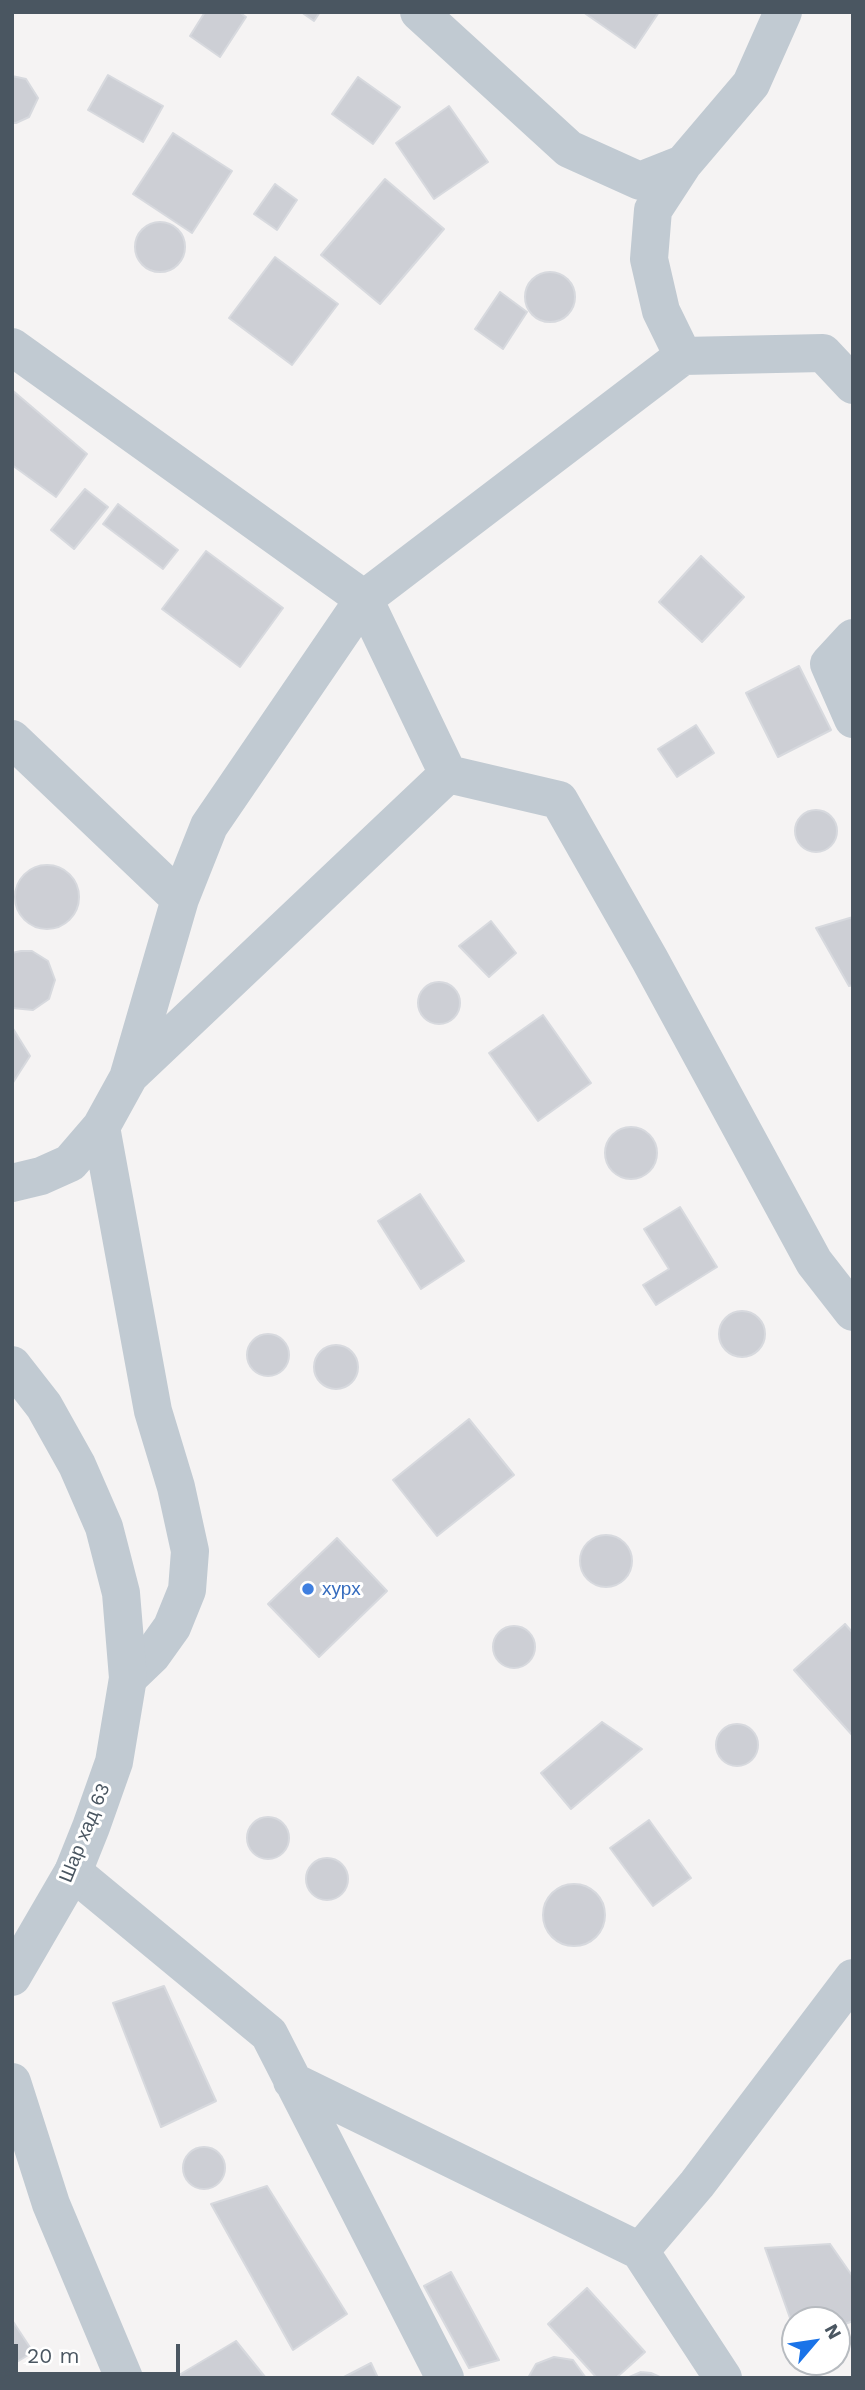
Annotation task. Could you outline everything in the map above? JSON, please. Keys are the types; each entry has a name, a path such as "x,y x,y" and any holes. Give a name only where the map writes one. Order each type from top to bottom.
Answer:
{"street":[{"path":"419,12 569,149 640,181 683,164"},
{"path":"683,356 662,311 649,259 653,210 683,164 751,85 783,12"},
{"path":"12,347 364,600 448,774"},
{"path":"12,1183 41,1176 70,1163 101,1127 128,1077 180,899 209,825 364,600 683,356 823,353 853,384"},
{"path":"853,638 828,663 853,719"},
{"path":"12,739 180,899"},
{"path":"128,1077 448,774"},
{"path":"448,774 559,800 814,1262 853,1312"},
{"path":"101,1127 153,1411 176,1487 190,1551 187,1590 172,1628 152,1655 128,1678"},
{"name":"Шар хад 63","path":"12,1365 44,1406 76,1465 104,1527 121,1593 128,1678 114,1762 73,1872 12,1977"},
{"path":"73,1872 269,2034 445,2378"},
{"path":"640,2251 697,2184 853,1978"},
{"path":"292,2081 640,2251 723,2378"},
{"path":"12,2082 51,2204 124,2378"}],"building":[{"path":"205,12 239,12 246,17 220,57 190,36"},
{"path":"301,12 320,12 314,21"},
{"path":"583,12 659,12 635,48"},
{"path":"108,75 163,106 143,142 88,110"},
{"path":"12,76 26,79 38,98 29,117 16,123 12,123"},
{"path":"358,77 400,107 373,144 332,114"},
{"path":"449,106 488,162 434,199 396,143"},
{"path":"173,133 232,171 192,233 133,194"},
{"path":"385,179 444,229 380,304 321,255"},
{"path":"275,184 297,200 277,230 254,214"},
{"path":"160,222 177,230 185,247 177,264 160,272 143,264 135,247 143,230"},
{"path":"275,257 338,304 292,365 229,318"},
{"path":"550,272 568,279 575,297 568,315 550,322 532,315 525,297 532,279"},
{"path":"500,292 527,312 503,349 475,329"},
{"path":"12,390 87,454 56,497 12,465"},
{"path":"85,489 108,507 74,549 51,530"},
{"path":"118,504 178,550 163,569 103,524"},
{"path":"206,551 283,608 240,667 162,609"},
{"path":"701,556 744,597 702,642 659,602"},
{"path":"799,666 831,730 778,757 746,693"},
{"path":"696,725 714,753 677,777 658,749"},
{"path":"816,810 831,816 837,831 831,846 816,852 801,846 795,831 801,816"},
{"path":"47,865 59,867 70,874 77,885 77,909 70,920 59,927 47,929 35,927 24,920 17,909 15,897 17,885 24,874 35,867"},
{"path":"853,917 853,985 849,986 816,928"},
{"path":"491,921 516,953 489,977 459,946"},
{"path":"32,951 48,961 55,980 49,999 33,1010 12,1008 12,953"},
{"path":"439,982 454,988 460,1003 454,1018 439,1024 424,1018 418,1003 424,988"},
{"path":"543,1015 591,1083 538,1121 489,1053"},
{"path":"12,1027 30,1056 12,1084"},
{"path":"631,1127 641,1129 649,1135 655,1143 655,1163 649,1171 641,1177 631,1179 621,1177 613,1171 607,1163 605,1153 607,1143 613,1135 621,1129"},
{"path":"420,1194 464,1261 421,1289 378,1221"},
{"path":"680,1207 717,1267 656,1305 643,1285 669,1269 644,1229"},
{"path":"742,1311 758,1318 765,1334 758,1350 742,1357 726,1350 719,1334 726,1318"},
{"path":"268,1334 283,1340 289,1355 283,1370 268,1376 253,1370 247,1355 253,1340"},
{"path":"336,1345 352,1351 358,1367 352,1383 336,1389 320,1383 314,1367 320,1351"},
{"path":"469,1419 514,1475 437,1536 393,1480"},
{"path":"606,1535 616,1537 624,1543 630,1551 630,1571 624,1579 616,1585 606,1587 596,1585 588,1579 582,1571 580,1561 582,1551 588,1543 596,1537"},
{"path":"337,1538 387,1591 319,1657 268,1604"},
{"path":"845,1624 853,1633 853,1736 794,1670"},
{"path":"514,1626 529,1632 535,1647 529,1662 514,1668 499,1662 493,1647 499,1632"},
{"path":"602,1722 642,1749 571,1809 541,1773"},
{"path":"737,1724 752,1730 758,1745 752,1760 737,1766 722,1760 716,1745 722,1730"},
{"path":"268,1817 283,1823 289,1838 283,1853 268,1859 253,1853 247,1838 253,1823"},
{"path":"649,1820 691,1878 653,1906 610,1848"},
{"path":"327,1858 342,1864 348,1879 342,1894 327,1900 312,1894 306,1879 312,1864"},
{"path":"568,1884 580,1884 596,1893 603,1903 603,1927 596,1937 580,1946 568,1946 557,1941 548,1932 543,1921 543,1909 548,1898 557,1889"},
{"path":"164,1986 216,2101 161,2127 113,2003"},
{"path":"204,2147 219,2153 225,2168 219,2183 204,2189 189,2183 183,2168 189,2153"},
{"path":"267,2186 347,2314 293,2350 211,2204"},
{"path":"830,2244 853,2277 853,2321 851,2322 851,2306 786,2306 765,2248"},
{"path":"451,2272 499,2360 469,2368 424,2286"},
{"path":"587,2288 645,2352 616,2378 597,2378 548,2324"},
{"path":"12,2320 33,2352 12,2365"},
{"path":"236,2341 265,2377 180,2378 179,2375"},
{"path":"554,2357 573,2360 586,2378 528,2378 536,2364"},
{"path":"371,2363 378,2378 342,2378"},
{"path":"641,2372 651,2373 662,2378 627,2378"}],"place":[{"name":"хурх","path":"308,1589"}]}
